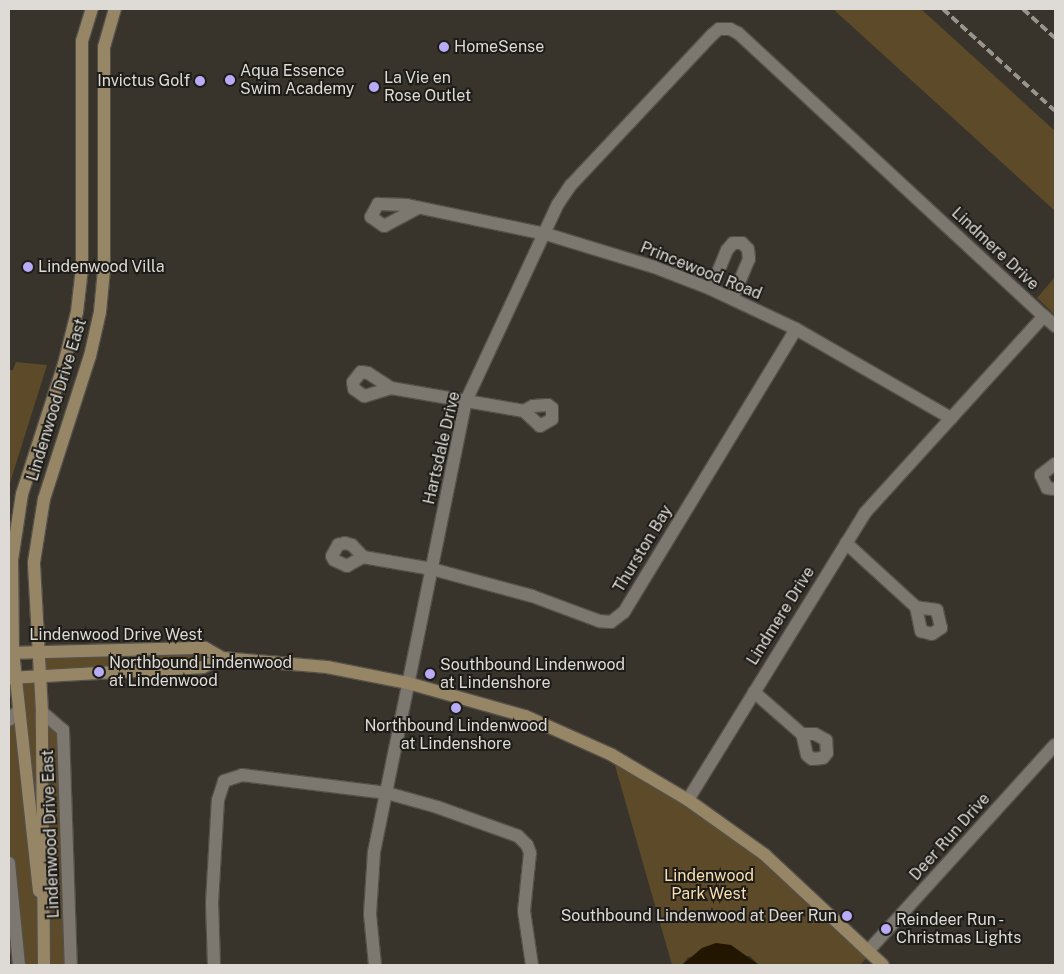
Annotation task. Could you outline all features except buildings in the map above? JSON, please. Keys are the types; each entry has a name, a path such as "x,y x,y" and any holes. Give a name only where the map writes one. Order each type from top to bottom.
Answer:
{"street":[{"name":"Lindenwood Drive East","path":"42,903 35,871 14,716 11,653 12,560 22,494 64,364 77,312 82,268 82,42 92,9"},
{"name":"Lindenwood Drive East","path":"44,965 42,903 42,712 37,651 34,562 38,532 54,462 90,356 103,291 104,46 115,9"},
{"name":"Lindmere Drive","path":"546,234 558,204 576,180 719,29 730,29 738,32 1044,316 864,513 688,800"},
{"name":"Princewood Road","path":"418,208 546,234 654,266 711,289 796,329 951,418"},
{"name":"Hartsdale Drive","path":"375,965 370,884 408,683 466,401 546,234"},
{"path":"711,289 727,250 734,243 742,243 748,249 749,259 732,299"},
{"path":"1044,316 1055,326"},
{"name":"Thurston Bay","path":"363,557 432,569 532,596 606,623 619,618 796,329"},
{"path":"391,388 524,411"},
{"path":"1055,464 1041,475 1047,488 1055,489"},
{"path":"846,543 916,607"},
{"name":"Lindenwood Drive West","path":"11,653 205,648 222,658 327,667 408,683 525,716 612,755 688,800 765,855 883,965"},
{"name":"Lindenwood Drive West","path":"12,678 203,667 222,658"},
{"path":"754,692 802,734"},
{"name":"Lindenwood Drive East","path":"42,712 63,730 72,965"},
{"name":"Deer Run Drive","path":"868,952 1055,745"},
{"path":"214,965 213,870 218,800 224,781 237,776 259,776 387,793 493,826 518,836 527,845 530,853 524,911 532,965"},
{"path":"9,863 19,965"}],"green space":[{"path":"833,9 921,9 1055,131 1055,211"},
{"path":"1055,277 1055,315 1037,298"},
{"path":"16,362 47,365 9,486 9,370 13,370"},
{"path":"205,648 222,658 203,667 39,677 42,712 57,721 71,965 19,965 9,863 9,719 18,711 9,678 9,653 16,677 39,676 37,651"},
{"name":"Lindenwood Park West","path":"612,755 765,855 871,953 860,965 759,965 750,956 688,957 682,965 672,965"}],"shaded area":[{"path":"716,943 731,945 759,965 682,965 702,948"}],"railway":[{"path":"943,9 1055,111"},
{"path":"1023,9 1055,38"}],"place":[{"name":"HomeSense","path":"444,47"},
{"name":"Aqua Essence Swim Academy","path":"230,80"},
{"name":"Invictus Golf","path":"200,81"},
{"name":"La Vie en Rose Outlet","path":"374,87"},
{"name":"Lindenwood Villa","path":"28,267"},
{"name":"Northbound Lindenwood at Lindenwood","path":"99,672"},
{"name":"Southbound Lindenwood at Lindenshore","path":"430,674"},
{"name":"Northbound Lindenwood at Lindenshore","path":"456,708"},
{"name":"Southbound Lindenwood at Deer Run","path":"847,916"},
{"name":"Reindeer Run - Christmas Lights","path":"886,929"}]}
